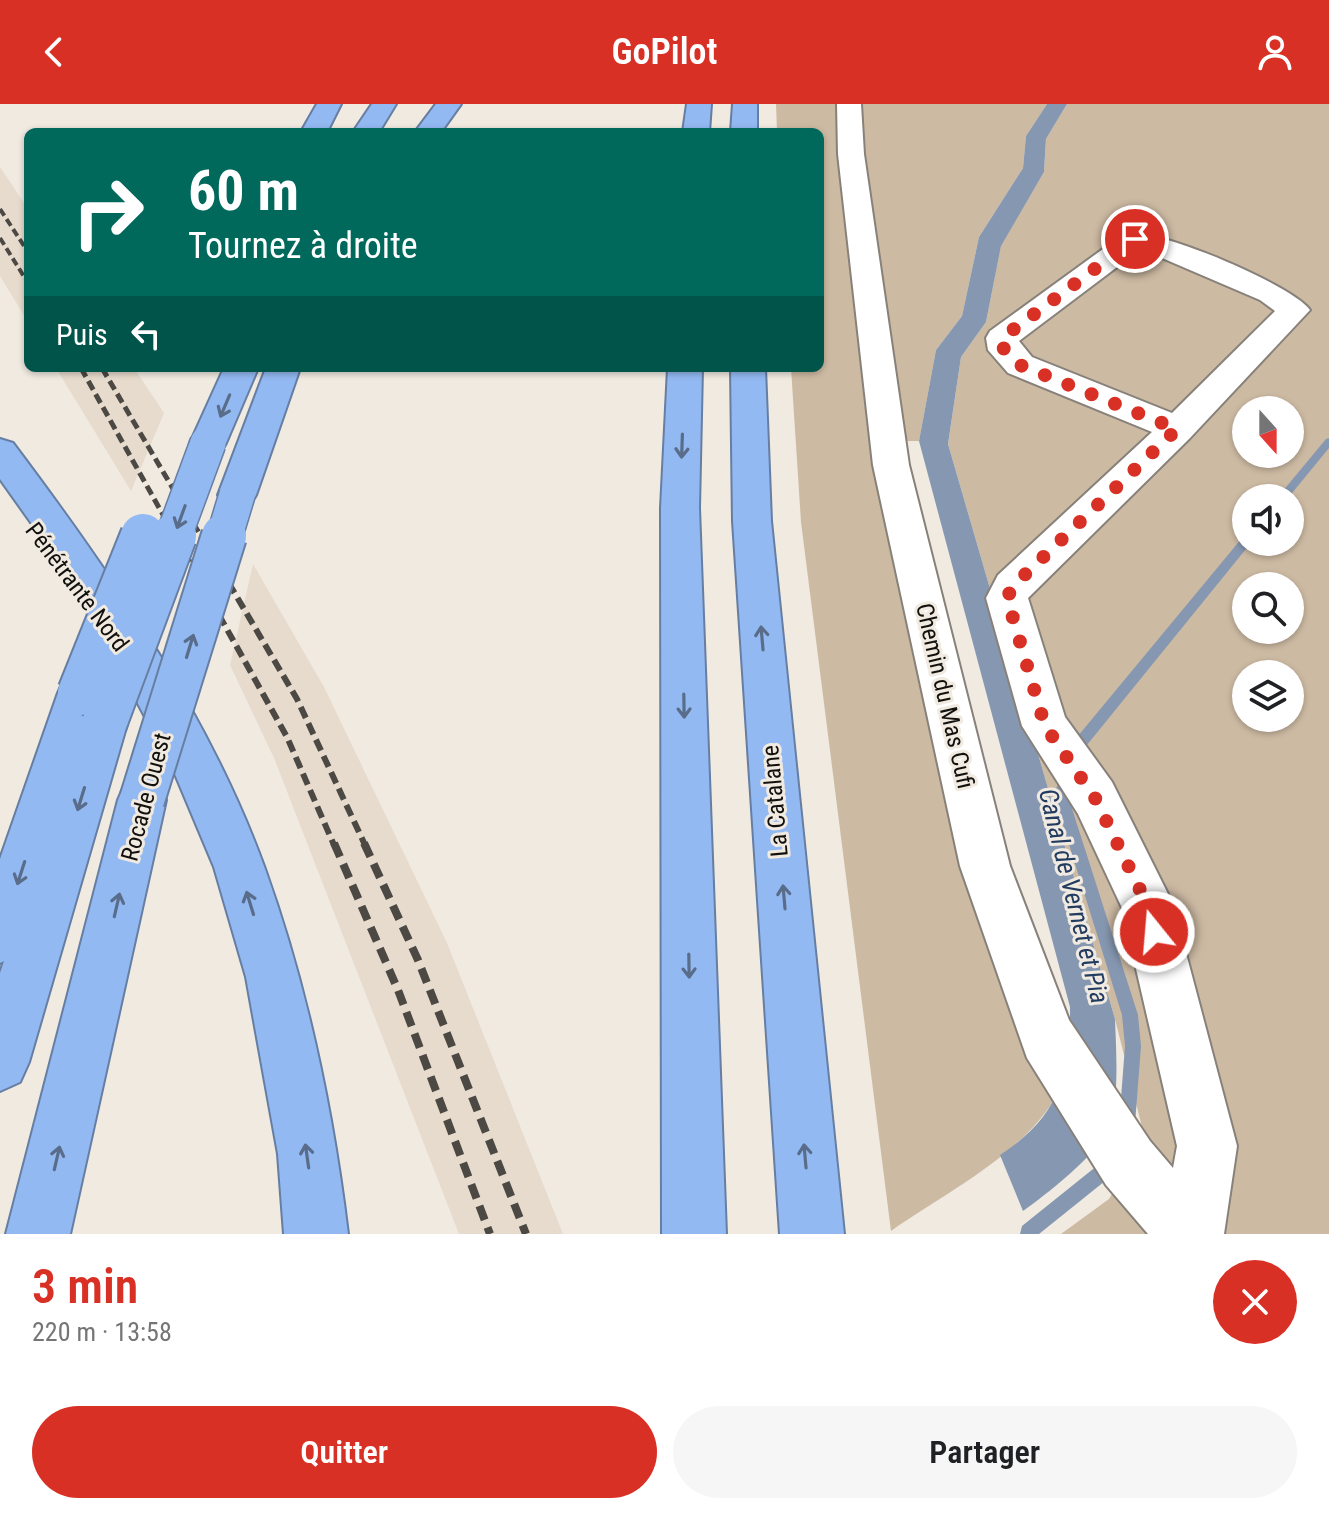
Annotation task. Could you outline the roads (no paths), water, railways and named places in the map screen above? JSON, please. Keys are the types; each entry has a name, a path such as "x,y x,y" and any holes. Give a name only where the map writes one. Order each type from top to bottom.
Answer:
{"highway":[{"path":"316,128 329,104"},
{"path":"369,128 384,104"},
{"path":"431,128 449,104"},
{"path":"696,128 699,104"},
{"path":"744,128 745,104"},
{"path":"0,936 197,436 211,372"},
{"path":"197,436 238,372"},
{"name":"Rocade Ouest","path":"38,1234 142,800 237,495 281,372"},
{"path":"261,423 288,372"},
{"path":"685,372 680,508 694,1234"},
{"name":"La Catalane","path":"748,372 752,521 812,1234"},
{"path":"0,452 85,568 192,758 239,867 273,977 308,1154 316,1234"},
{"name":"Pénétrante Nord","path":"0,487 82,587 151,688"},
{"path":"0,1062 92,709"}],"street":[{"name":"Chemin du Mas Cufi","path":"849,104 851,154 891,465 985,866 1047,1038 1128,1163 1191,1234"},
{"path":"1177,429 1020,365 1004,350 1002,338 1135,239 1230,275 1289,304 1294,310 1177,429 1013,586 1007,598 1045,726 1095,798 1147,904 1207,1146 1191,1234"}],"water":[{"name":"Canal de Vernet et Pia","path":"1047,104 1067,104 1046,139 1044,172 1001,246 986,322 961,357 948,444 1115,1019 1116,1092 1108,1130 1082,1162 1023,1211 1000,1155 1036,1125 1058,1092 1068,1053 1070,1007 919,441 936,350 962,316 979,237 1023,168 1026,136"}],"waterway":[{"path":"1294,484 1329,441"},
{"path":"1073,752 1234,556"},
{"path":"1067,774 1061,796 1130,1015 1133,1046 1127,1124"},
{"path":"1028,1232 1104,1171 1109,1162"}],"railway":[{"path":"0,209 24,246"},
{"path":"0,238 24,277"},
{"path":"83,372 176,538"},
{"path":"104,372 202,538"},
{"path":"175,536 287,737 334,845"},
{"path":"201,536 297,699 365,845"},
{"path":"334,843 398,990 490,1234"},
{"path":"364,843 418,960 526,1234"}]}
